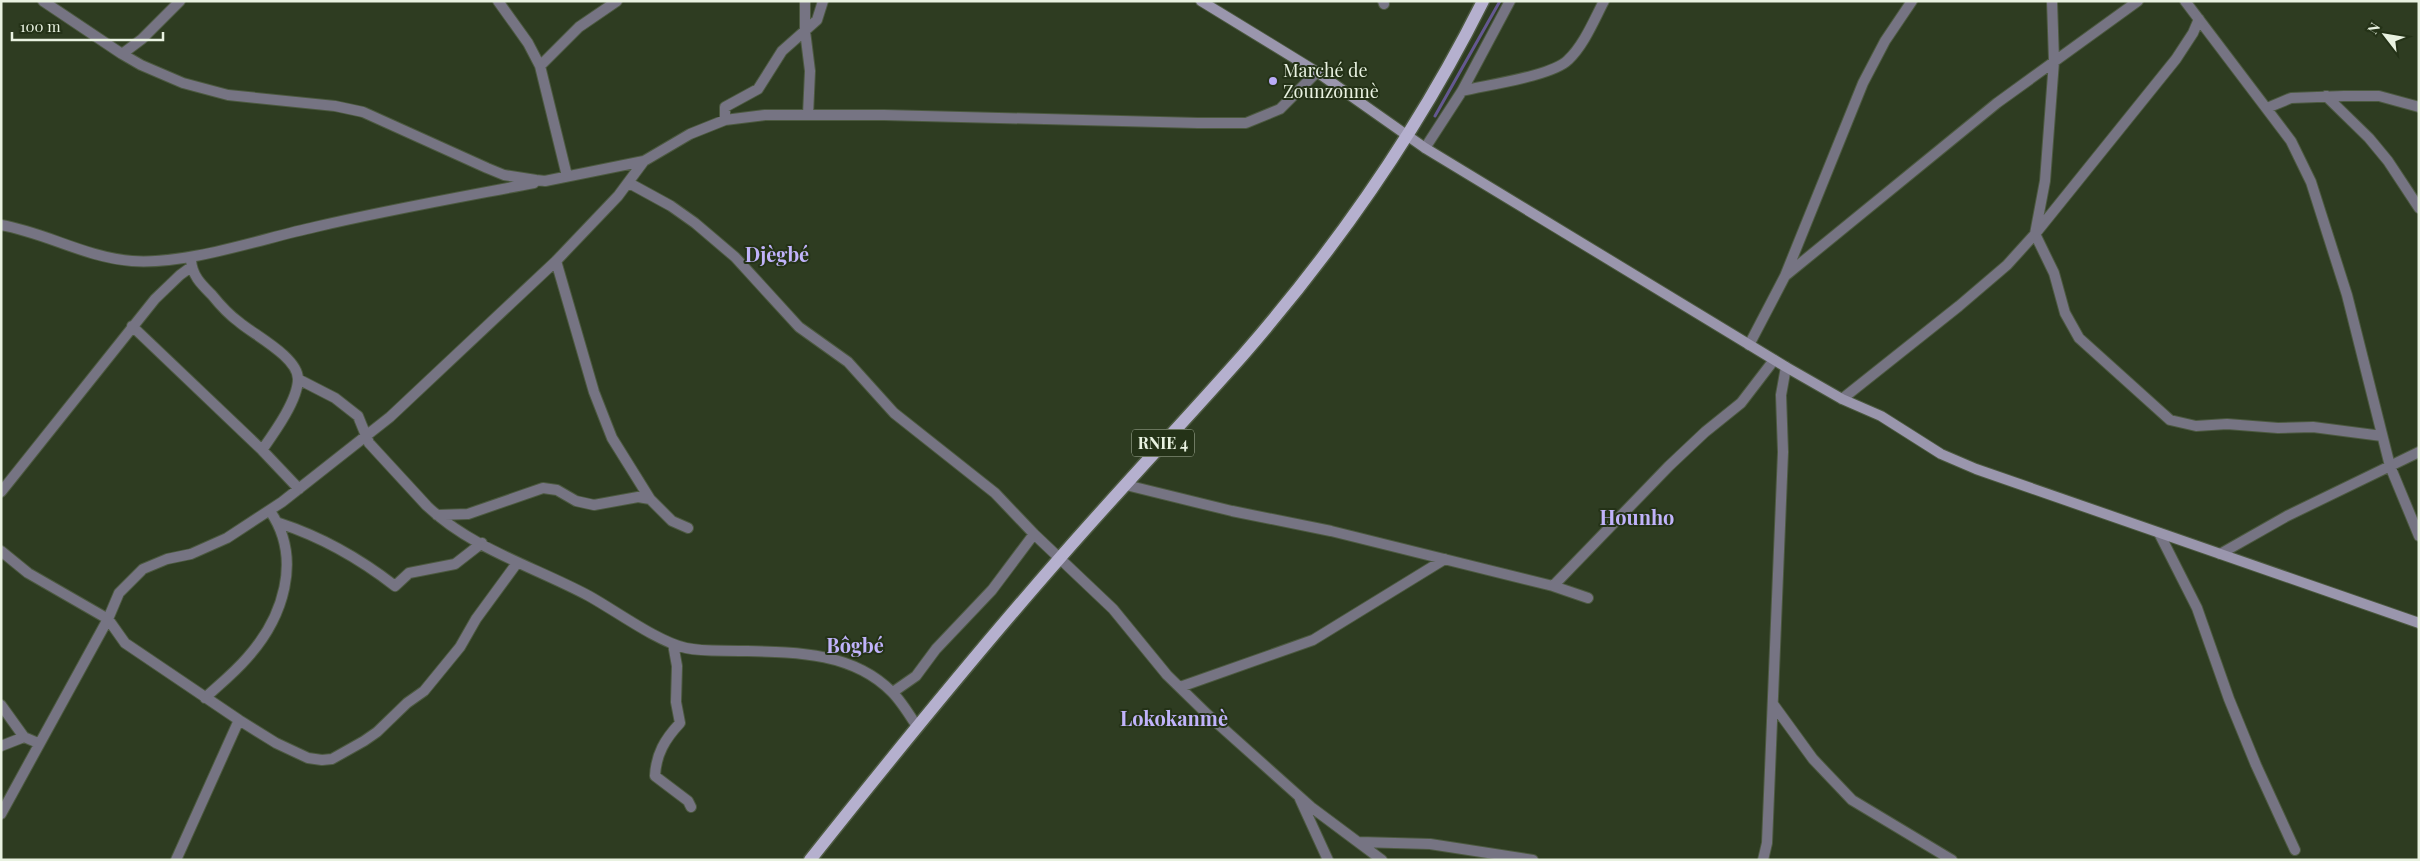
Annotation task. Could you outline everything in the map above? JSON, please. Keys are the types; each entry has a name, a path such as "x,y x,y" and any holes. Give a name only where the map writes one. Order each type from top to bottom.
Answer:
{"main road":[{"name":"RNIE 4","path":"810,860 916,725 1060,558 1244,354 1281,308 1346,224 1409,136 1483,1"}],"street":[{"path":"43,1 122,54 141,65 183,83 228,95 335,106 363,112 504,175 545,181"},
{"path":"122,54 142,39 180,1"},
{"path":"498,1 528,43 540,66 567,176"},
{"path":"540,66 579,27 617,1"},
{"path":"805,1 805,31 810,71 808,115"},
{"path":"725,120 725,107 758,90 789,42 817,20 823,1"},
{"path":"1201,1 1317,72 1425,148 1786,368 1842,399 1881,416 1941,454 1976,469 2159,534 2419,623"},
{"path":"1425,148 1462,91 1510,1"},
{"path":"1462,91 1539,74 1564,64 1577,49 1604,1"},
{"path":"1749,345 1785,276 1863,83 1884,41 1912,1"},
{"path":"2052,1 2054,61 2045,181 2035,234 2054,273 2065,314 2073,329 2080,338 2170,420 2196,426 2227,424 2278,428 2313,427 2382,436"},
{"path":"1785,276 1997,103 2138,1"},
{"path":"2184,1 2199,18 2291,141 2311,182 2347,295 2390,466 2419,536"},
{"path":"1842,399 2007,265 2035,234 2176,59 2193,33 2199,18"},
{"path":"1,225 18,228 98,256 134,261 165,260 191,262 332,223 644,160 690,134 725,120 765,115 808,115 1246,123 1280,109 1317,72"},
{"path":"2267,108 2291,98 2326,96 2379,96 2419,107"},
{"path":"2326,96 2370,138 2388,161 2419,208"},
{"path":"1,814 108,619 119,593 143,569 167,559 206,548 270,511 395,412 556,261 629,183 644,160"},
{"path":"629,183 671,206 715,239 751,272 799,326 848,362 875,395 894,413 995,493 1034,534 1113,609 1180,687 1299,796 1382,860"},
{"path":"556,261 594,392 612,438 650,498 672,520 688,528"},
{"path":"1,492 132,326 191,262"},
{"path":"191,262 198,280 226,312 288,359 295,368 298,379 294,395 262,450"},
{"path":"132,326 262,450 299,489"},
{"path":"1553,586 1669,466 1705,432 1741,403 1774,360"},
{"path":"1763,859 1767,843 1774,704 1783,452 1781,395 1786,368"},
{"path":"298,379 325,392 349,408 362,422 365,435 375,449 436,515 517,563 587,595 673,644 702,650 823,655 850,664 875,677 893,692 916,725"},
{"path":"2220,554 2287,516 2419,452"},
{"path":"1126,484 1232,512 1331,531 1445,559 1553,586 1588,598"},
{"path":"436,515 468,514 543,488 557,490 576,502 594,505 638,497 650,498"},
{"path":"205,698 246,659 260,642 284,595 287,576 285,539 279,523 270,511"},
{"path":"279,523 306,532 344,550 364,561 395,586 409,573 455,564 482,543"},
{"path":"893,692 916,676 936,649 992,590 1034,534"},
{"path":"2159,534 2197,608 2236,716 2296,850"},
{"path":"1,552 28,573 108,619 125,643 276,744 308,758 332,759 377,732 407,703 424,692 460,647 476,619 517,563"},
{"path":"1180,687 1313,640 1445,559"},
{"path":"673,644 677,666 676,702 680,723 669,734 661,748 654,776 688,801 691,807"},
{"path":"1774,704 1812,759 1852,800 1952,860"},
{"path":"1,705 24,737 38,744"},
{"path":"176,860 239,720"},
{"path":"1,746 24,737"},
{"path":"1299,796 1328,860"},
{"path":"1359,842 1430,844 1534,860"}],"waterway":[{"path":"1435,116 1500,1"}],"place":[{"name":"Marché de Zounzonmè","path":"1273,81"}],"district":[{"name":"Djègbé","path":"777,255"},
{"name":"Hounho","path":"1637,518"},
{"name":"Bôgbé","path":"855,646"},
{"name":"Lokokanmè","path":"1174,719"}]}
